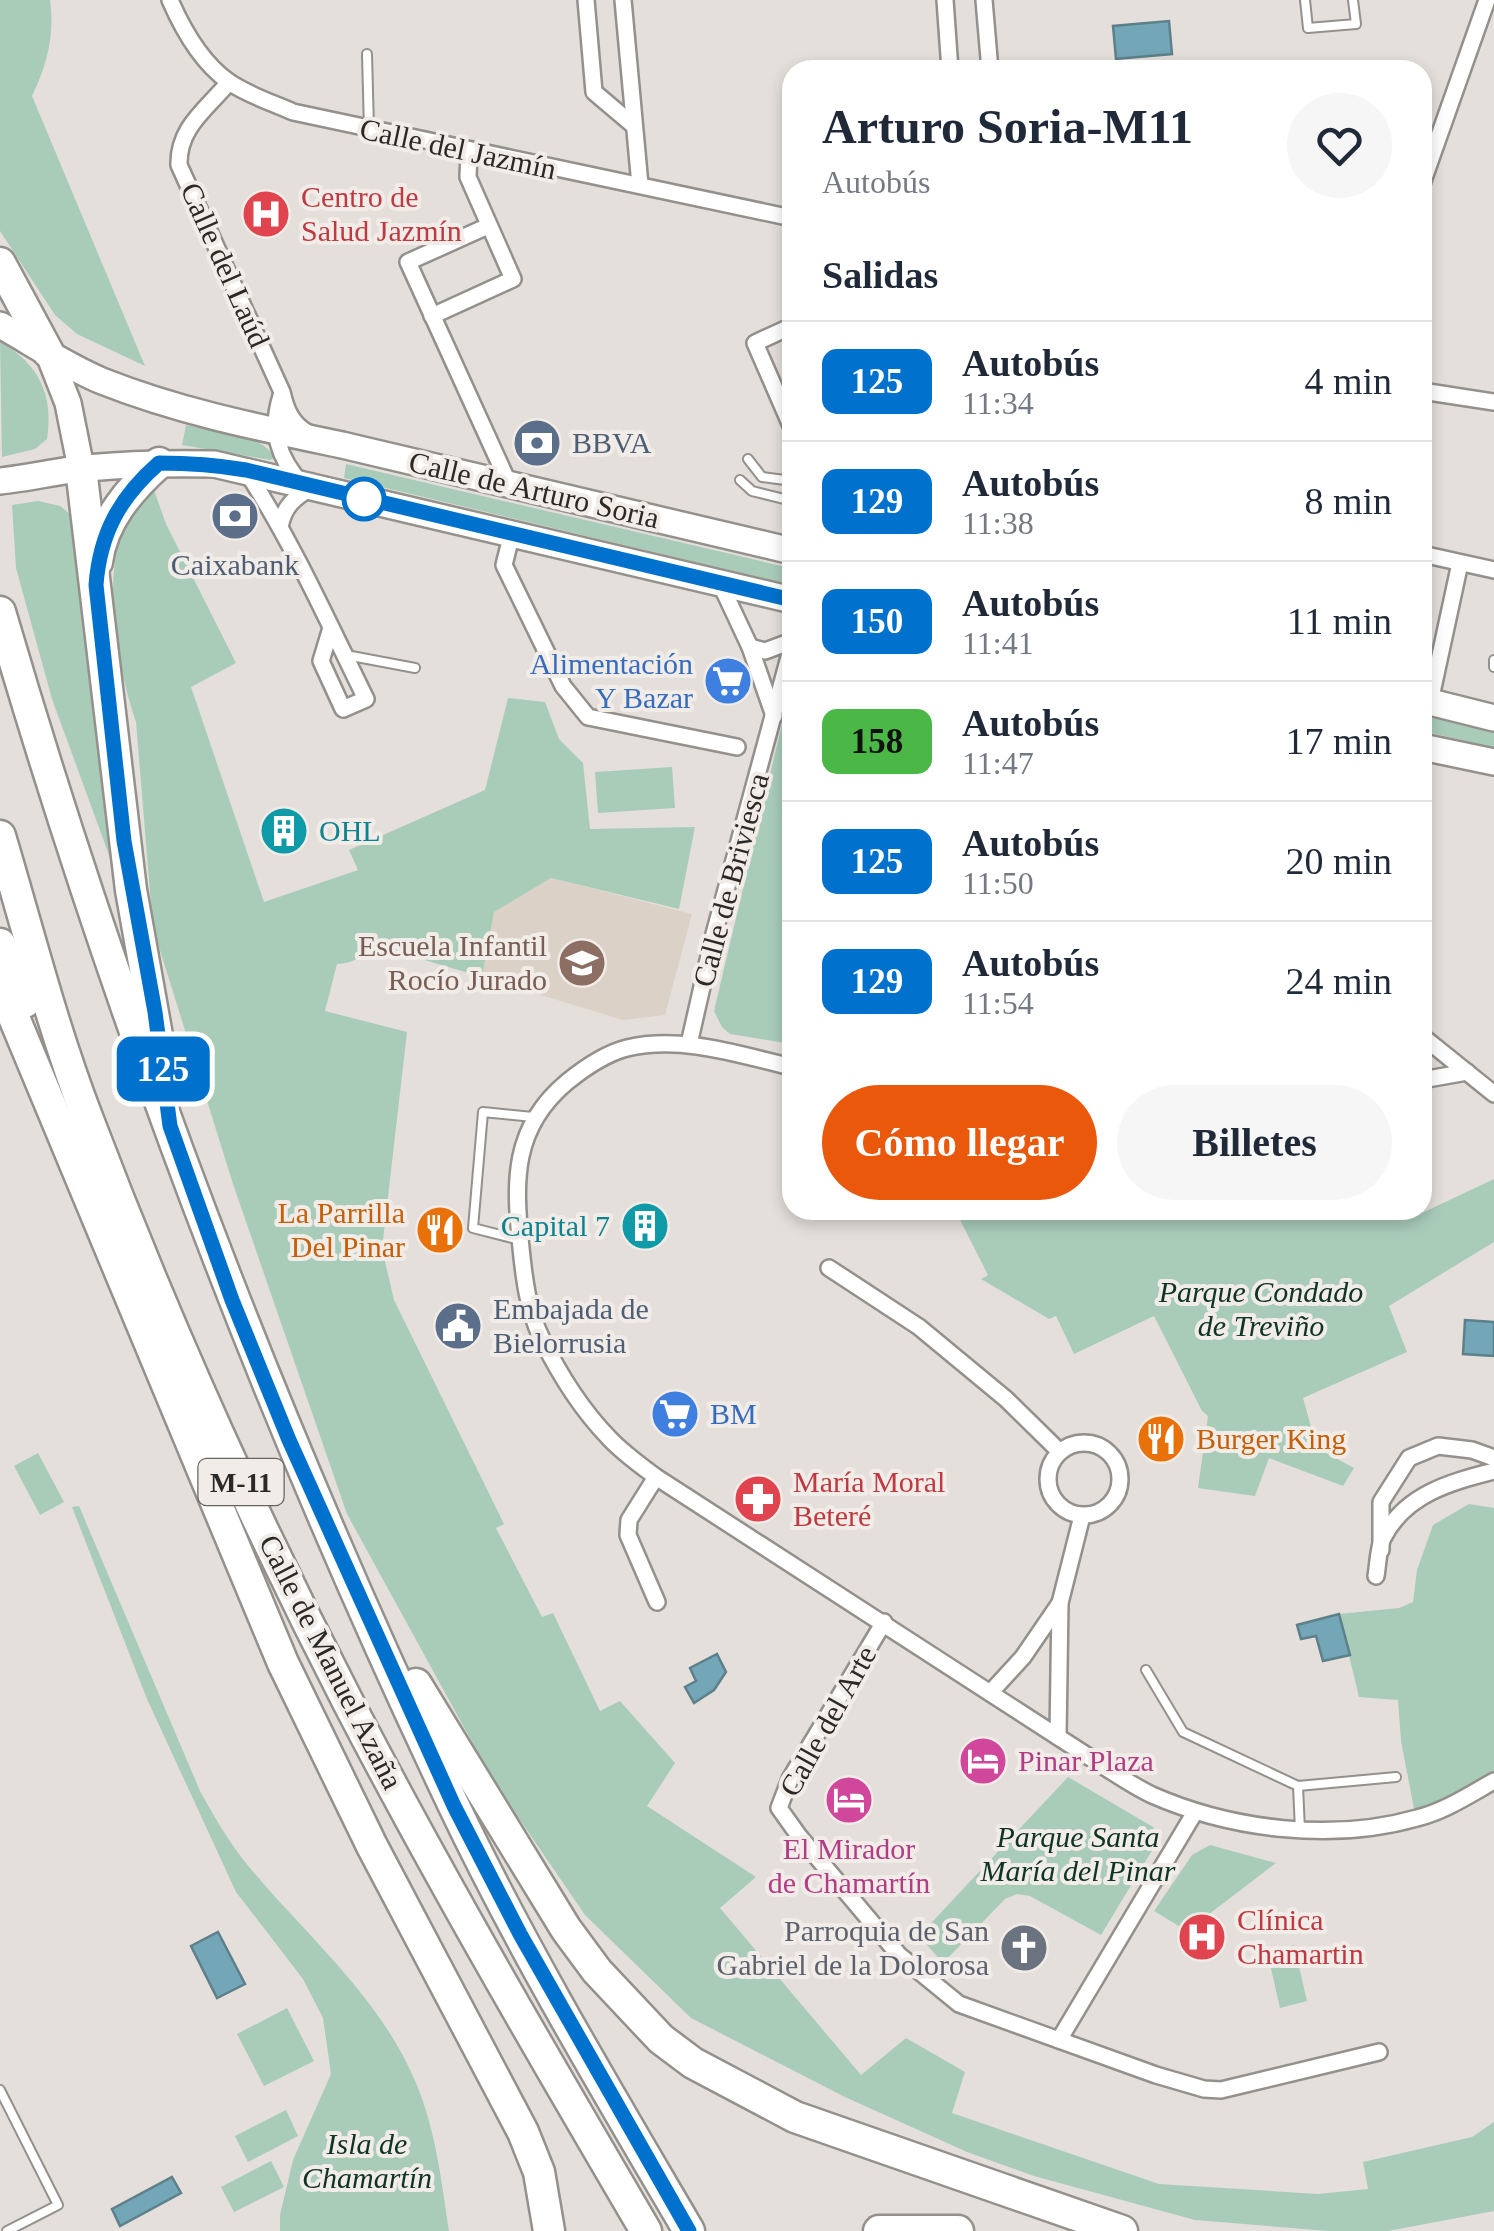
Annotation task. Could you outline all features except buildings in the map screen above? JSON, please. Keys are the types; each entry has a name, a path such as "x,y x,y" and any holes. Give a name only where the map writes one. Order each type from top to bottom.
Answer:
{"highway":[{"path":"0,263 48,352"},
{"path":"96,585 98,556 106,531 122,501 159,463"},
{"path":"81,468 124,841 155,1012 170,1126"},
{"name":"Calle de Manuel Azaña","path":"0,612 58,812 232,1300 339,1552 470,1838 520,1934 689,2231"},
{"name":"Calle de Manuel Azaña","path":"0,836 86,1113 205,1405 349,1704 641,2226"},
{"path":"0,944 59,1082 86,1113"},
{"path":"0,984 283,1664 372,1846 524,2132 539,2172 549,2231"},
{"path":"205,1405 214,1456 318,1732"},
{"path":"339,1552 566,1929 596,1972 661,2039 692,2063 795,2117 1122,2231"},
{"path":"879,2231 958,2231"}],"main road":[{"name":"Calle de Arturo Soria","path":"0,325 100,380 160,402 782,551"},
{"path":"48,352 68,404 81,468"},
{"name":"Calle de Arturo Soria","path":"0,481 44,477 81,468 214,464 782,598"},
{"path":"1432,702 1494,718"},
{"path":"1432,749 1494,762"}],"street":[{"name":"Calle del Jazmín","path":"170,0 202,55 229,82 293,112 782,216"},
{"path":"586,0 594,92 633,124"},
{"path":"623,0 640,185"},
{"path":"945,0 949,60"},
{"path":"984,0 989,60"},
{"path":"1432,156 1487,0"},
{"name":"Calle del Laúd","path":"229,82 185,131 179,164 280,398 293,421 322,440"},
{"path":"432,316 513,279 468,177 470,152"},
{"path":"488,226 408,262 509,484"},
{"path":"782,331 755,343 782,386"},
{"path":"1432,393 1494,402"},
{"path":"238,423 259,423 270,417 280,398"},
{"path":"280,398 274,432 286,462 308,486 293,499 280,527"},
{"path":"246,470 280,527 366,699 344,709 320,661 330,628"},
{"name":"Calle de Arturo Soria","path":"512,533 504,564 563,686 588,718 737,747"},
{"path":"1432,556 1494,570"},
{"path":"1432,677 1460,563"},
{"path":"720,582 750,647 774,716"},
{"name":"Calle de Briviesca","path":"750,647 765,651 782,646"},
{"name":"Calle de Briviesca","path":"689,1044 731,869 782,684"},
{"path":"782,1065 689,1044 626,1048 580,1071 547,1098 534,1117 522,1145 516,1204 524,1282 540,1334 571,1389 609,1438 656,1477 1058,1737 1148,1793 1195,1812 1300,1830 1352,1831 1443,1810 1494,1782"},
{"path":"1432,1044 1493,1091"},
{"path":"1432,1078 1468,1072"},
{"path":"829,1268 919,1328 1006,1399 1059,1451"},
{"path":"1081,1441 1104,1447 1120,1466 1120,1490 1105,1510 1082,1516 1062,1508 1049,1491 1048,1469 1059,1451 1081,1441"},
{"path":"1381,1550 1381,1502 1409,1458 1438,1446 1472,1450 1494,1458"},
{"path":"1376,1576 1382,1538 1407,1508 1428,1491 1494,1471"},
{"path":"656,1477 629,1520 628,1535 657,1602"},
{"path":"1058,1737 1060,1604 1082,1516"},
{"path":"990,1693 1023,1657 1060,1604"},
{"name":"Calle del Arte","path":"884,1622 790,1778 780,1808 900,1955 958,2004 1156,2075 1222,2090 1379,2052"},
{"path":"1059,2040 1195,1812"}],"lane":[{"path":"1305,0 1308,28 1356,24 1353,0"},
{"path":"367,54 370,130"},
{"path":"748,459 762,476 782,479"},
{"path":"740,480 752,491 782,498"},
{"path":"344,655 415,668"},
{"path":"520,1240 474,1228 484,1112 534,1117"},
{"path":"1146,1670 1183,1732 1298,1786 1396,1776"},
{"path":"1298,1786 1300,1830"},
{"path":"0,2090 58,2205 7,2231"}],"shaded area":[{"name":"Escuela Infantil Rocío Jurado","path":"551,878 692,914 665,1015 623,1020 482,977 494,912"}],"green space":[{"path":"0,0 50,0 49,50 32,96 145,366 77,334 55,315 0,231"},
{"path":"0,342 24,360 40,381 49,423 47,439 35,449 2,457"},
{"path":"186,425 247,437 275,457 271,460 182,445"},
{"path":"346,464 782,566 782,583 344,478"},
{"path":"154,490 166,524 236,663 191,687 264,902 358,870 349,850 485,790 508,698 545,702 559,739 583,763 590,829 695,827 679,909 551,878 494,912 482,977 370,944 357,959 337,964 325,1011 407,1032 382,1249 394,1300 504,1524 496,1528 542,1617 553,1613 600,1711 620,1701 675,1763 647,1806 756,1877 720,1908 861,2075 906,2038 965,2072 952,2113 1159,2184 1318,2194 1368,2189 1363,2162 1472,2137 1494,2122 1494,2211 1388,2231 1328,2231 1195,2220 1034,2176 967,2152 845,2097 691,2018 585,1915 494,1782 347,1514 233,1184 153,928 136,722 121,666 113,598 121,535 134,509"},
{"path":"38,501 60,506 75,518 113,866 52,699 16,568 12,505"},
{"path":"1432,716 1494,730 1494,748 1432,733"},
{"path":"782,724 782,1042 730,1034 714,1011"},
{"path":"672,767 675,808 598,813 595,772"},
{"name":"Parque Condado de Treviño","path":"1494,1179 1494,1242 1389,1306 1407,1352 1303,1398 1317,1448 1354,1468 1343,1486 1269,1458 1255,1496 1198,1488 1208,1416 1154,1316 1074,1354 1056,1316 1049,1319 981,1279 988,1275 960,1220 1432,1220 1432,1208"},
{"path":"38,1453 64,1502 40,1515 14,1466"},
{"path":"1469,1504 1494,1508 1494,1781 1416,1819 1401,1741 1398,1700 1359,1697 1339,1614 1399,1608 1413,1602 1417,1570 1433,1525"},
{"name":"Isla de Chamartín","path":"79,1506 211,1811 250,1868 379,2017 412,2074 432,2131 449,2231 280,2231 293,2160 331,2074 323,2018 303,1979 236,1892 147,1699 72,1507"},
{"name":"Parque Santa María del Pinar","path":"1068,1777 1153,1827 1159,1839 1101,1935 1030,1896 1017,1894 1005,1899 943,1963 919,1936"},
{"path":"1210,1845 1276,1863 1187,1931 1154,1911 1192,1855"},
{"path":"1294,1945 1307,2001 1280,2008 1267,1951"},
{"path":"287,2008 314,2061 264,2086 237,2034"},
{"path":"286,2110 298,2136 248,2162 235,2136"},
{"path":"271,2161 284,2187 234,2212 221,2187"}],"water":[{"path":"1169,21 1172,54 1116,59 1113,26"},
{"path":"1465,1320 1494,1322 1494,1356 1463,1354"},
{"path":"1339,1614 1350,1655 1323,1661 1316,1636 1301,1639 1297,1625"},
{"path":"717,1654 726,1672 714,1690 694,1703 685,1687 696,1681 690,1668"},
{"path":"218,1932 245,1984 217,1998 191,1946"},
{"path":"172,2177 181,2193 120,2226 112,2209"}],"bus line":[{"name":"125","path":"689,2231 520,1934 454,1806 289,1440 232,1300 170,1126 155,1012 124,841 96,585 98,556 122,501 159,463 186,463 246,470 782,598"}],"place":[{"name":"Centro de Salud Jazmín","path":"266,214"},
{"name":"BBVA","path":"537,443"},
{"name":"Caixabank","path":"235,516"},
{"name":"Alimentación Y Bazar","path":"728,681"},
{"name":"OHL","path":"284,831"},
{"name":"Escuela Infantil Rocío Jurado","path":"582,963"},
{"name":"Capital 7","path":"645,1226"},
{"name":"La Parrilla Del Pinar","path":"440,1230"},
{"name":"Embajada de Bielorrusia","path":"458,1326"},
{"name":"BM","path":"675,1414"},
{"name":"Burger King","path":"1161,1439"},
{"name":"María Moral Beteré","path":"758,1499"},
{"name":"Pinar Plaza","path":"983,1761"},
{"name":"El Mirador de Chamartín","path":"849,1800"},
{"name":"Clínica Chamartin","path":"1202,1937"},
{"name":"Parroquia de San Gabriel de la Dolorosa","path":"1024,1948"}]}
